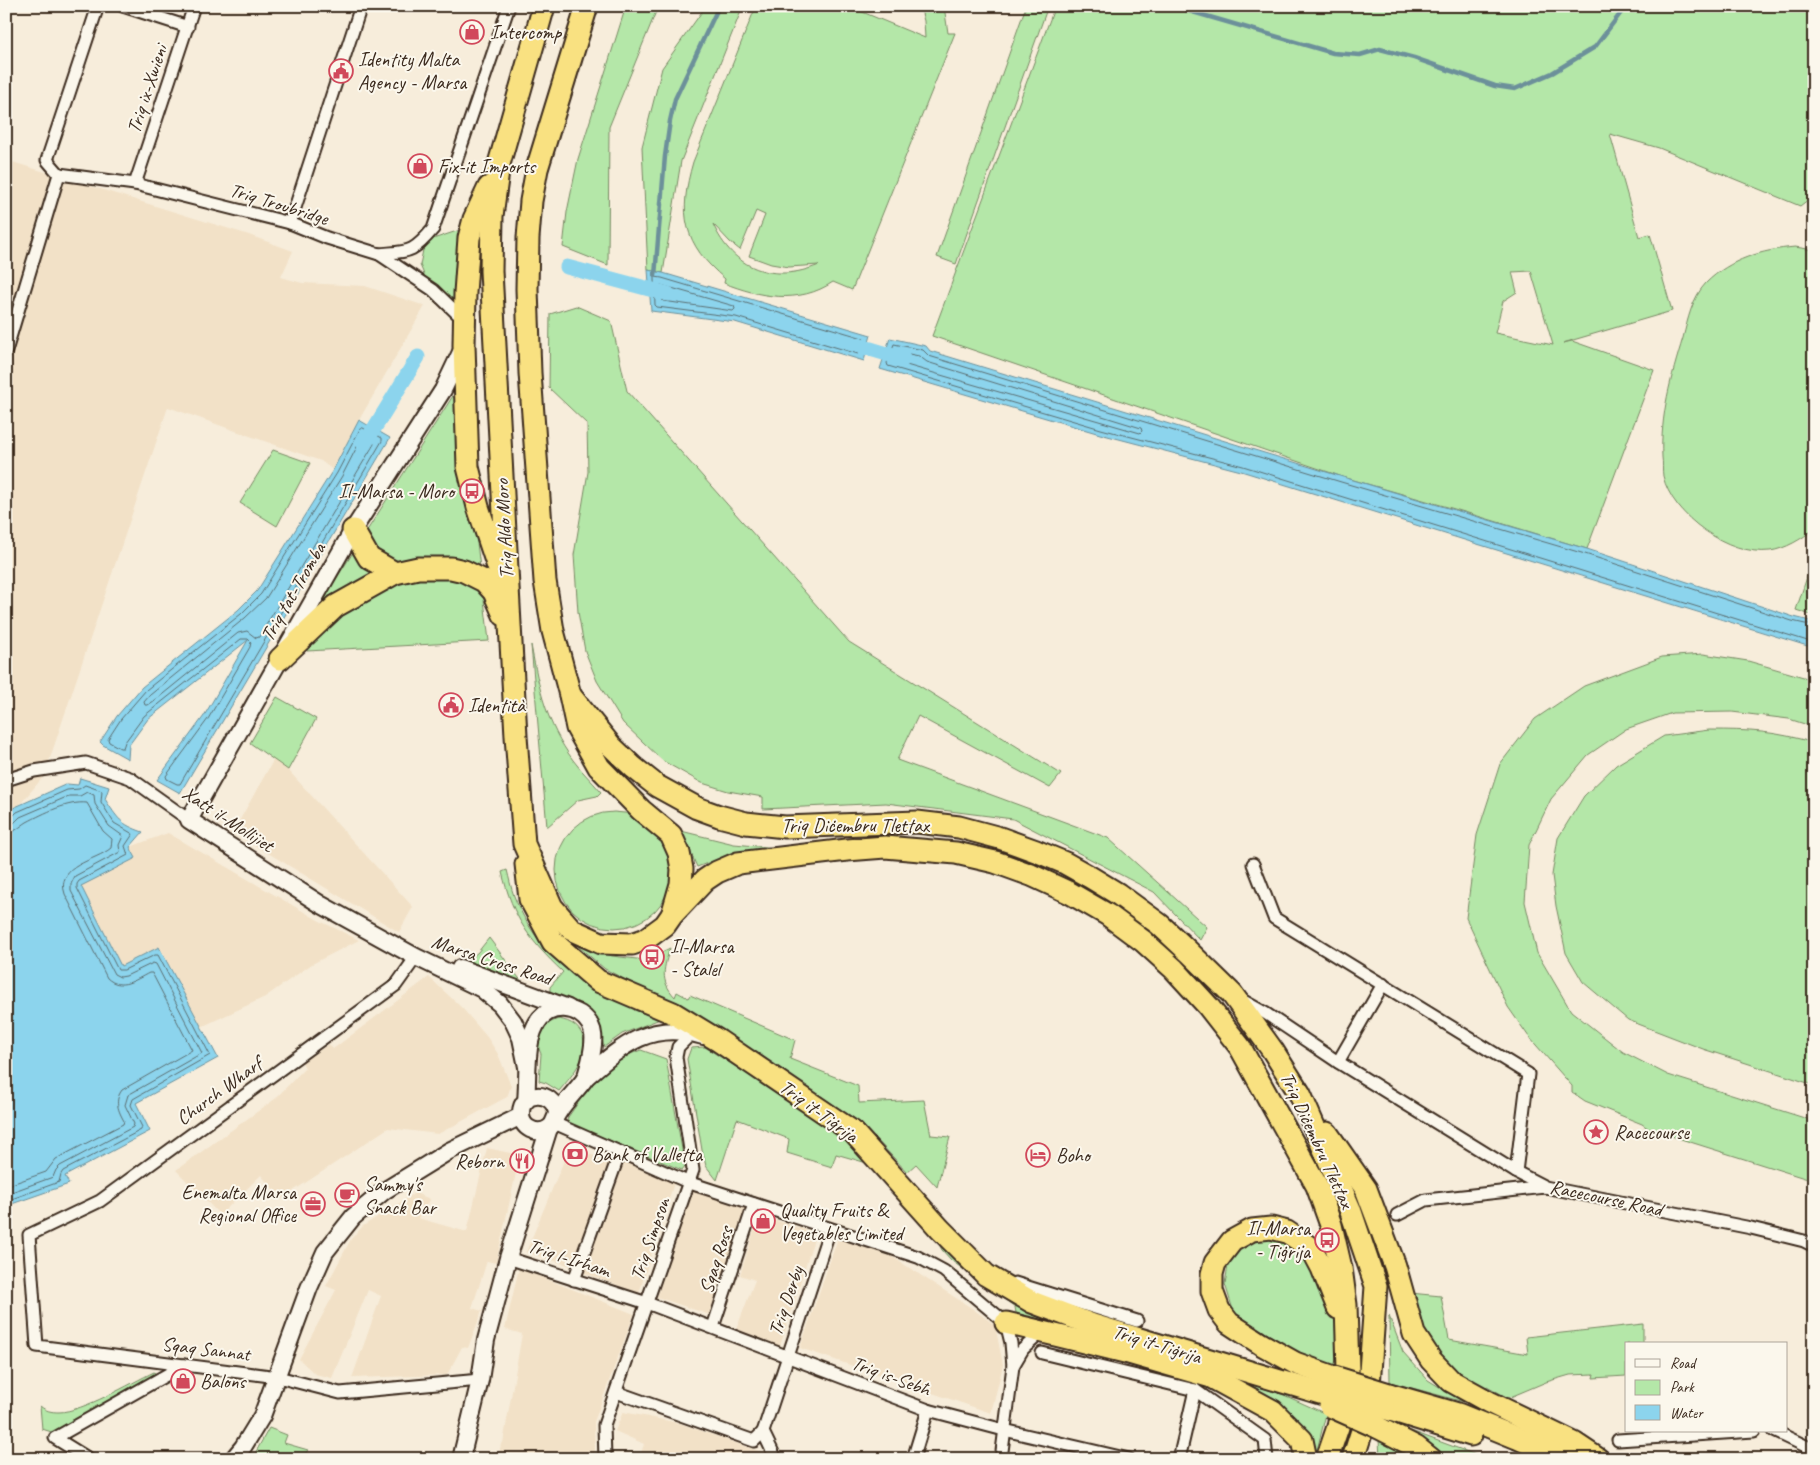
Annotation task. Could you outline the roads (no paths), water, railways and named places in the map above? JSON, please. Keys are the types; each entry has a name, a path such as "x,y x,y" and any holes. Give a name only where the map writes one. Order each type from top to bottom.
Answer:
{"highway":[{"name":"Triq Aldo Moro","path":"544,6 499,164 492,216 490,270 516,736 524,844 552,907 572,930 602,943 632,944 646,939 665,925 672,915 681,884 682,869 671,835 641,810 599,767 578,728 553,632 545,581 530,373 527,289 531,201 536,169 587,6"},
{"path":"499,164 474,219 469,238 464,346 468,467 478,508 508,596"},
{"path":"353,530 369,558 395,573"},
{"path":"280,659 336,606 395,573 418,568 451,568 464,571 484,581 494,592 511,639"},
{"name":"Triq Diċembru Tlettax","path":"570,695 612,746 633,768 657,786 697,808 746,823 785,827 917,822 959,827 1000,838 1065,863 1118,894 1159,924 1190,952 1232,994 1273,1051 1300,1094 1350,1209 1376,1286 1379,1411 1354,1459"},
{"name":"Triq it-Tiġrija","path":"524,844 530,899 553,942 598,981 673,1013 719,1041 853,1132 940,1229 986,1275 1032,1302 1093,1325 1275,1380 1334,1387"},
{"name":"Triq Diċembru Tlettax","path":"672,915 705,880 738,863 885,847 956,853 995,862 1031,875 1070,893 1108,915 1143,941 1174,969 1208,1006 1240,1047 1317,1186 1331,1225 1342,1268 1346,1305 1334,1387 1338,1427 1327,1459"},
{"path":"1300,1094 1366,1189 1395,1266 1414,1334 1431,1360 1451,1382 1574,1442 1598,1459"},
{"path":"1334,1387 1338,1304 1312,1249 1287,1232 1271,1228 1252,1230 1232,1241 1214,1263 1212,1274 1212,1291 1219,1310 1229,1323 1334,1387 1379,1411 1454,1429 1530,1459"},
{"path":"1006,1323 1125,1352 1211,1377 1273,1411 1302,1440 1306,1459"},
{"path":"1334,1387 1379,1411 1431,1459"},
{"path":"1365,1459 1379,1411"},
{"path":"1379,1411 1458,1414 1564,1459"}],"street":[{"path":"6,351 60,174 47,160 98,6"},
{"path":"122,6 188,27"},
{"name":"Triq ix-Xwieni","path":"136,184 194,6"},
{"path":"290,223 361,6"},
{"path":"378,254 410,251 421,244 433,229 509,6"},
{"name":"Triq Troubridge","path":"60,174 136,184 290,223 378,254 433,290 465,322"},
{"name":"Triq tat-Tromba","path":"189,820 353,530 443,390 464,346"},
{"name":"Xatt il-Mollijiet","path":"6,780 34,771 86,763 130,778 189,820 320,904 416,958"},
{"path":"1253,864 1274,918 1528,1074 1516,1172"},
{"name":"Marsa Cross Road","path":"416,958 459,968 578,1012 592,1027 594,1037 585,1078 549,1124 508,1258 486,1340 480,1380 461,1459"},
{"name":"Marsa Cross Road","path":"416,958 482,989 500,1004 513,1021 521,1038 528,1082 523,1109"},
{"name":"Church Wharf","path":"29,1235 100,1201 396,985 416,958"},
{"path":"1232,994 1265,1012 1338,1062 1383,984"},
{"name":"Marsa Cross Road","path":"526,1067 532,1033 536,1024 550,1011 569,1009"},
{"path":"585,1078 628,1044 643,1036 677,1030 719,1041"},
{"name":"Triq Simpson","path":"605,1459 604,1425 694,1170 676,1056 678,1047 692,1033"},
{"name":"Racecourse Road","path":"1338,1062 1516,1172 1545,1187 1751,1228 1804,1241 1814,1246"},
{"path":"232,1459 243,1446 262,1416 278,1377 309,1288 325,1252 353,1217 384,1191 523,1109 535,1096 546,1097 554,1103 549,1124"},
{"path":"523,1109 526,1126 549,1124 620,1152 690,1183 918,1257 944,1271 1006,1323 1011,1343 1013,1366 1001,1459"},
{"path":"574,1280 620,1152"},
{"path":"1397,1215 1426,1200 1545,1187"},
{"name":"Sqaq Ross","path":"713,1327 754,1204"},
{"name":"Triq Derby","path":"763,1432 830,1229"},
{"name":"Sqaq Sannat","path":"29,1235 37,1346 278,1377 340,1393 480,1380"},
{"name":"Triq l-Irħam","path":"508,1258 648,1303"},
{"path":"986,1275 1137,1321"},
{"name":"Triq is-Sebħ","path":"648,1303 928,1410 1129,1459"},
{"path":"1013,1366 1023,1349 1042,1332"},
{"path":"1042,1353 1195,1390 1265,1440 1267,1459"},
{"path":"89,1459 55,1438 184,1366"},
{"path":"1179,1459 1195,1390"},
{"path":"616,1392 754,1441 763,1432 776,1459"},
{"path":"913,1459 928,1410"},
{"path":"1618,1440 1739,1432"},
{"path":"1776,1432 1814,1450"}],"water":[{"path":"648,270 871,335 864,361 735,322 651,311"},
{"path":"890,338 926,346 930,351 1587,549 1814,622 1814,648 1241,471 1100,434 880,369"},
{"path":"359,420 390,438 180,793 157,780 204,716 248,640 148,719 129,745 128,759 100,742 117,716 142,687 238,610 257,591 333,470"},
{"path":"80,778 109,787 105,799 117,816 124,823 143,832 130,847 136,858 81,886 121,966 159,947 218,1058 136,1103 150,1131 65,1176 69,1184 6,1206 6,816 13,808 67,784 78,785"}],"waterway":[{"path":"655,276 665,156 675,99 719,6"},
{"path":"1172,6 1333,53 1360,55 1380,49 1414,58 1495,86 1515,89 1552,73 1595,47 1626,6"},
{"path":"567,267 668,294"},
{"path":"847,342 904,359"},
{"path":"364,445 418,357"}],"place":[{"name":"Intercomp","path":"472,32"},
{"name":"Identity Malta Agency - Marsa","path":"341,71"},
{"name":"Fix-it Imports","path":"420,166"},
{"name":"Il-Marsa - Moro","path":"472,491"},
{"name":"Identità","path":"451,705"},
{"name":"Il-Marsa - Stalel","path":"652,957"},
{"name":"Racecourse","path":"1596,1132"},
{"name":"Bank of Valletta","path":"575,1154"},
{"name":"Boho","path":"1038,1155"},
{"name":"Reborn","path":"522,1161"},
{"name":"Sammy's Snack Bar","path":"347,1195"},
{"name":"Enemalta Marsa Regional Office","path":"313,1204"},
{"name":"Quality Fruits & Vegetables Limited","path":"763,1221"},
{"name":"Il-Marsa - Tiġrija","path":"1327,1240"},
{"name":"Balons","path":"183,1381"}]}
